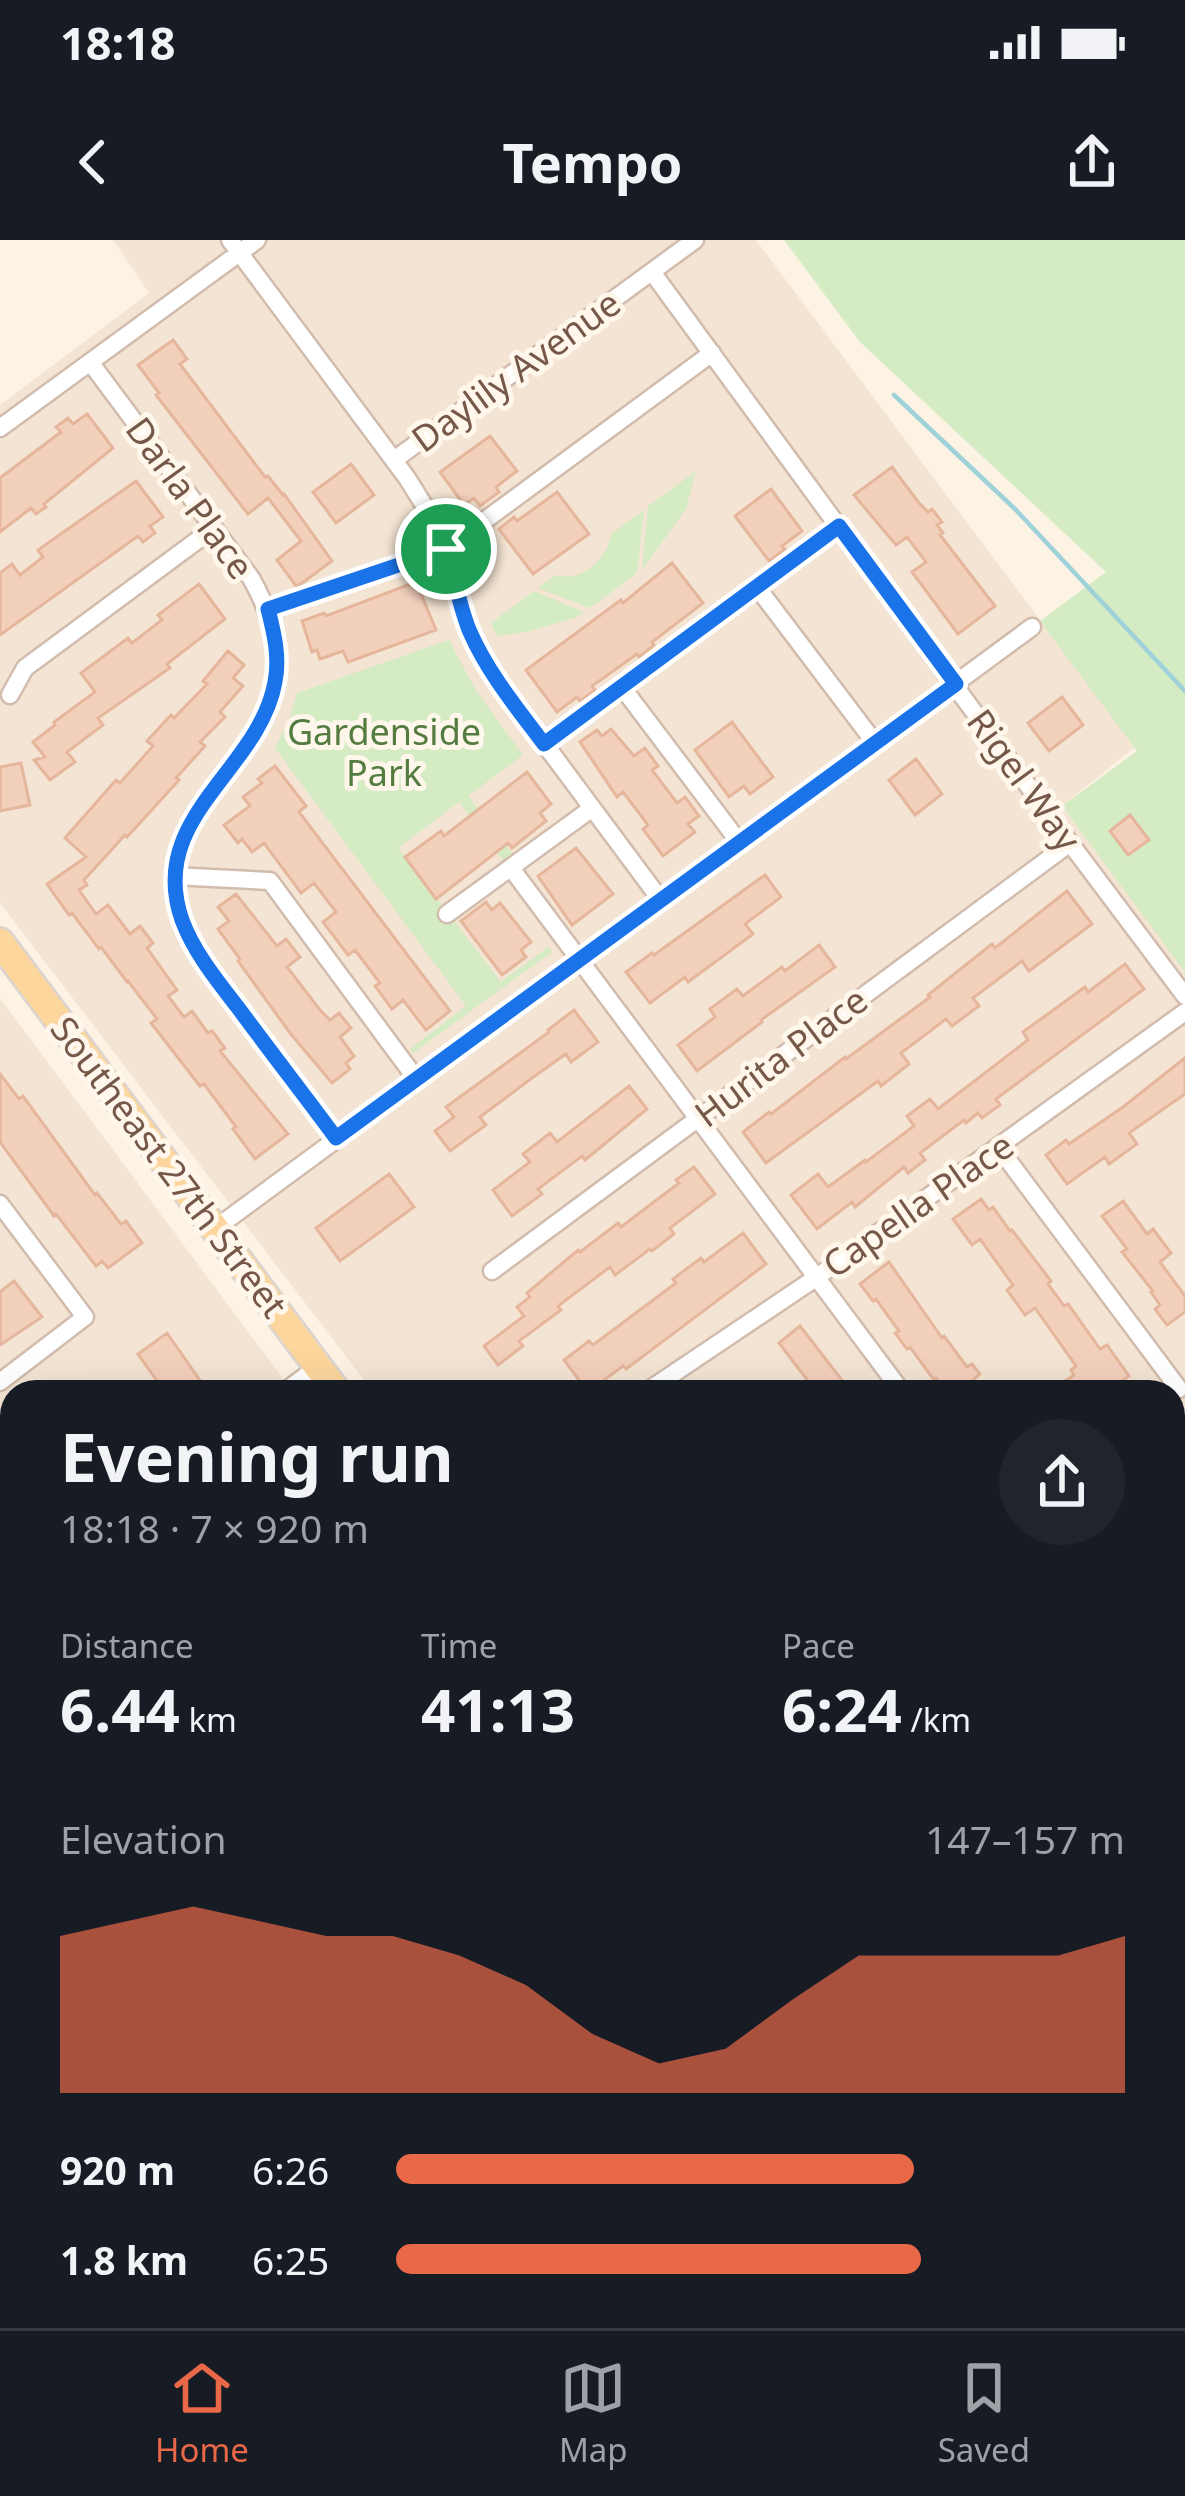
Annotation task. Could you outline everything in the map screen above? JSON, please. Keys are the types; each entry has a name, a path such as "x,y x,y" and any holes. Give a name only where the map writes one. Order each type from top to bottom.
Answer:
{"main road":[{"name":"Southeast 27th Street","path":"0,942 328,1380"}],"street":[{"path":"0,428 235,246 257,240"},
{"name":"Daylily Avenue","path":"394,460 695,240"},
{"path":"235,246 433,518 469,629 496,680 660,899"},
{"name":"Rigel Way","path":"652,272 1185,996"},
{"path":"268,609 446,549 712,353"},
{"name":"Darla Place","path":"90,362 251,578 268,609 275,636 278,666 267,712 255,735 205,798 179,851 174,876"},
{"path":"544,744 839,526"},
{"path":"10,695 25,668 214,528"},
{"path":"757,587 875,743"},
{"path":"216,1228 1032,627"},
{"path":"622,687 739,842"},
{"path":"447,914 591,809"},
{"name":"Hurita Place","path":"492,1271 1070,843"},
{"path":"511,868 893,1380"},
{"path":"336,1138 195,949 177,902 174,876 270,881 417,1080"},
{"name":"Capella Place","path":"664,1380 817,1277 1185,1012"},
{"path":"999,1148 1172,1380"},
{"path":"0,1204 86,1317 3,1380"},
{"path":"300,1380 318,1367"}],"shaded area":[{"path":"113,240 756,240 1135,747 1062,806 1185,968 1185,1380 364,1380 0,903 0,405 149,293"},
{"path":"0,998 284,1380 0,1380"}],"green space":[{"path":"784,240 1185,240 1185,972 1062,806 1137,751 1040,621 1106,572 860,342"},
{"path":"696,471 686,509 642,570 648,506"},
{"path":"644,510 637,573 590,608 538,588 556,575 575,575 592,567 605,552 611,534"},
{"path":"534,591 584,612 527,632 497,636 491,623"},
{"name":"Gardenside Park","path":"449,640 475,689 523,755 468,796 514,856 505,863 459,802 398,848 501,982 548,947 552,952 413,1053 410,1049 466,1006 275,748 297,693"}],"building":[{"path":"173,340 187,359 180,364 332,561 301,584 296,586 277,560 301,541 268,498 248,514 138,365"},
{"path":"87,414 113,448 46,507 36,514 31,508 0,532 0,478 61,432 56,427 68,418 73,424"},
{"path":"490,436 517,471 480,506 474,498 464,505 440,472"},
{"path":"351,464 374,495 336,523 313,492"},
{"path":"892,467 919,503 928,512 932,509 942,522 937,525 940,535 995,606 958,634 912,572 926,562 907,537 896,545 854,495"},
{"path":"136,481 163,517 150,526 155,533 143,542 138,536 0,635 0,573 12,564 20,575 43,557 38,550"},
{"path":"771,489 802,531 769,561 735,516"},
{"path":"557,492 589,534 533,574 499,529"},
{"path":"672,563 703,603 639,657 637,654 592,686 595,690 557,712 526,670"},
{"path":"416,582 436,630 348,662 343,651 320,659 317,650 312,652 302,621"},
{"path":"199,584 225,619 167,664 170,668 98,718 103,725 67,752 75,762 50,780 34,760 45,757 33,742 95,692 81,673 128,638 132,643 162,620 158,615"},
{"path":"228,651 244,665 233,678 243,686 220,712 225,717 200,742 205,746 176,778 179,780 79,890 96,914 108,905 130,934 140,926 153,943 147,948 177,990 168,996 184,1017 192,1011 208,1033 212,1031 225,1048 220,1051 288,1134 255,1159 204,1084 200,1086 151,1023 157,1019 47,884 86,857 65,838 153,746 147,741 207,684 203,681"},
{"path":"1062,697 1083,725 1049,751 1028,723"},
{"path":"732,722 773,777 750,794 744,786 729,797 695,750"},
{"path":"611,729 634,756 645,748 658,766 652,770 677,803 685,797 699,816 688,824 695,832 663,856 643,829 648,825 623,792 617,797 580,742 597,730 602,736"},
{"path":"916,759 942,794 915,815 889,780"},
{"path":"21,763 30,805 0,811 0,767"},
{"path":"275,766 306,806 299,812 450,1011 426,1030 403,1000 392,1009 375,986 380,983 355,950 348,955 323,922 336,912 314,883 301,893 264,843 252,852 224,825 250,806 243,797"},
{"path":"527,772 551,804 540,813 546,821 512,848 508,843 436,899 405,857 441,831 444,836"},
{"path":"1130,815 1149,840 1128,855 1110,831"},
{"path":"576,848 613,894 572,925 538,876"},
{"path":"765,875 781,897 745,924 753,934 688,982 685,977 650,1003 626,972"},
{"path":"1067,891 1092,924 1029,971 1022,961 973,998 979,1006 952,1026 946,1019 901,1053 909,1064 881,1086 878,1081 766,1163 743,1132"},
{"path":"236,894 277,946 286,939 300,957 287,967 320,1010 330,1020 339,1013 351,1028 340,1037 354,1056 346,1063 350,1069 332,1083 290,1033 218,929 229,921 218,907"},
{"path":"486,902 492,910 500,903 531,942 521,950 526,957 502,975 461,921"},
{"path":"819,945 835,967 697,1071 678,1045 715,1017 710,1009 737,989 743,996"},
{"path":"1125,964 1144,989 996,1099 1000,1105 982,1118 978,1113 964,1120 920,1153 925,1160 908,1173 904,1167 855,1207 852,1202 817,1229 791,1195 818,1174 828,1187 866,1162 914,1126 907,1116 930,1099 938,1109 1028,1040 1023,1032"},
{"path":"574,1010 598,1042 571,1062 566,1054 532,1078 480,1117 486,1125 450,1151 435,1131 454,1117 446,1107"},
{"path":"1185,1058 1185,1094 1129,1133 1137,1144 1109,1164 1105,1157 1067,1184 1046,1155 1123,1107"},
{"path":"0,1074 19,1099 23,1096 95,1195 121,1224 126,1221 142,1243 108,1268 102,1261 96,1266 0,1142"},
{"path":"629,1086 647,1109 585,1160 582,1156 538,1189 542,1194 512,1216 493,1190 530,1162 523,1154 550,1133 557,1142"},
{"path":"694,1167 715,1194 670,1228 674,1234 652,1251 615,1275 610,1267 558,1306 561,1310 519,1341 523,1346 498,1365 484,1346 524,1316 517,1307 530,1297 527,1293 578,1250 618,1223 621,1227"},
{"path":"389,1174 414,1207 340,1261 316,1228"},
{"path":"981,1199 989,1210 993,1207 1051,1281 1048,1284 1064,1306 1068,1304 1100,1349 1107,1345 1129,1376 1124,1380 1067,1380 1076,1366 1035,1308 1025,1315 1007,1290 1013,1285 980,1239 972,1245 953,1219"},
{"path":"1123,1201 1147,1234 1153,1229 1171,1253 1160,1262 1185,1296 1185,1312 1167,1325 1155,1309 1160,1305 1153,1291 1122,1252 1127,1249 1102,1216"},
{"path":"743,1233 766,1264 626,1369 623,1366 604,1380 579,1380 564,1360 589,1341 593,1345 676,1283 673,1279 701,1258 704,1262"},
{"path":"889,1262 942,1338 967,1367 972,1364 980,1374 973,1380 934,1380 860,1284"},
{"path":"14,1281 42,1317 0,1345 0,1292"},
{"path":"800,1326 842,1380 808,1380 779,1343"},
{"path":"167,1333 200,1380 156,1380 138,1354"}],"waterway":[{"path":"894,395 1015,509 1185,691"}],"route":[{"path":"839,526 956,684 336,1138 195,949 177,902 174,876 186,832 205,798 255,735 267,712 278,666 268,609 446,549 479,650 544,744 839,526"}]}
